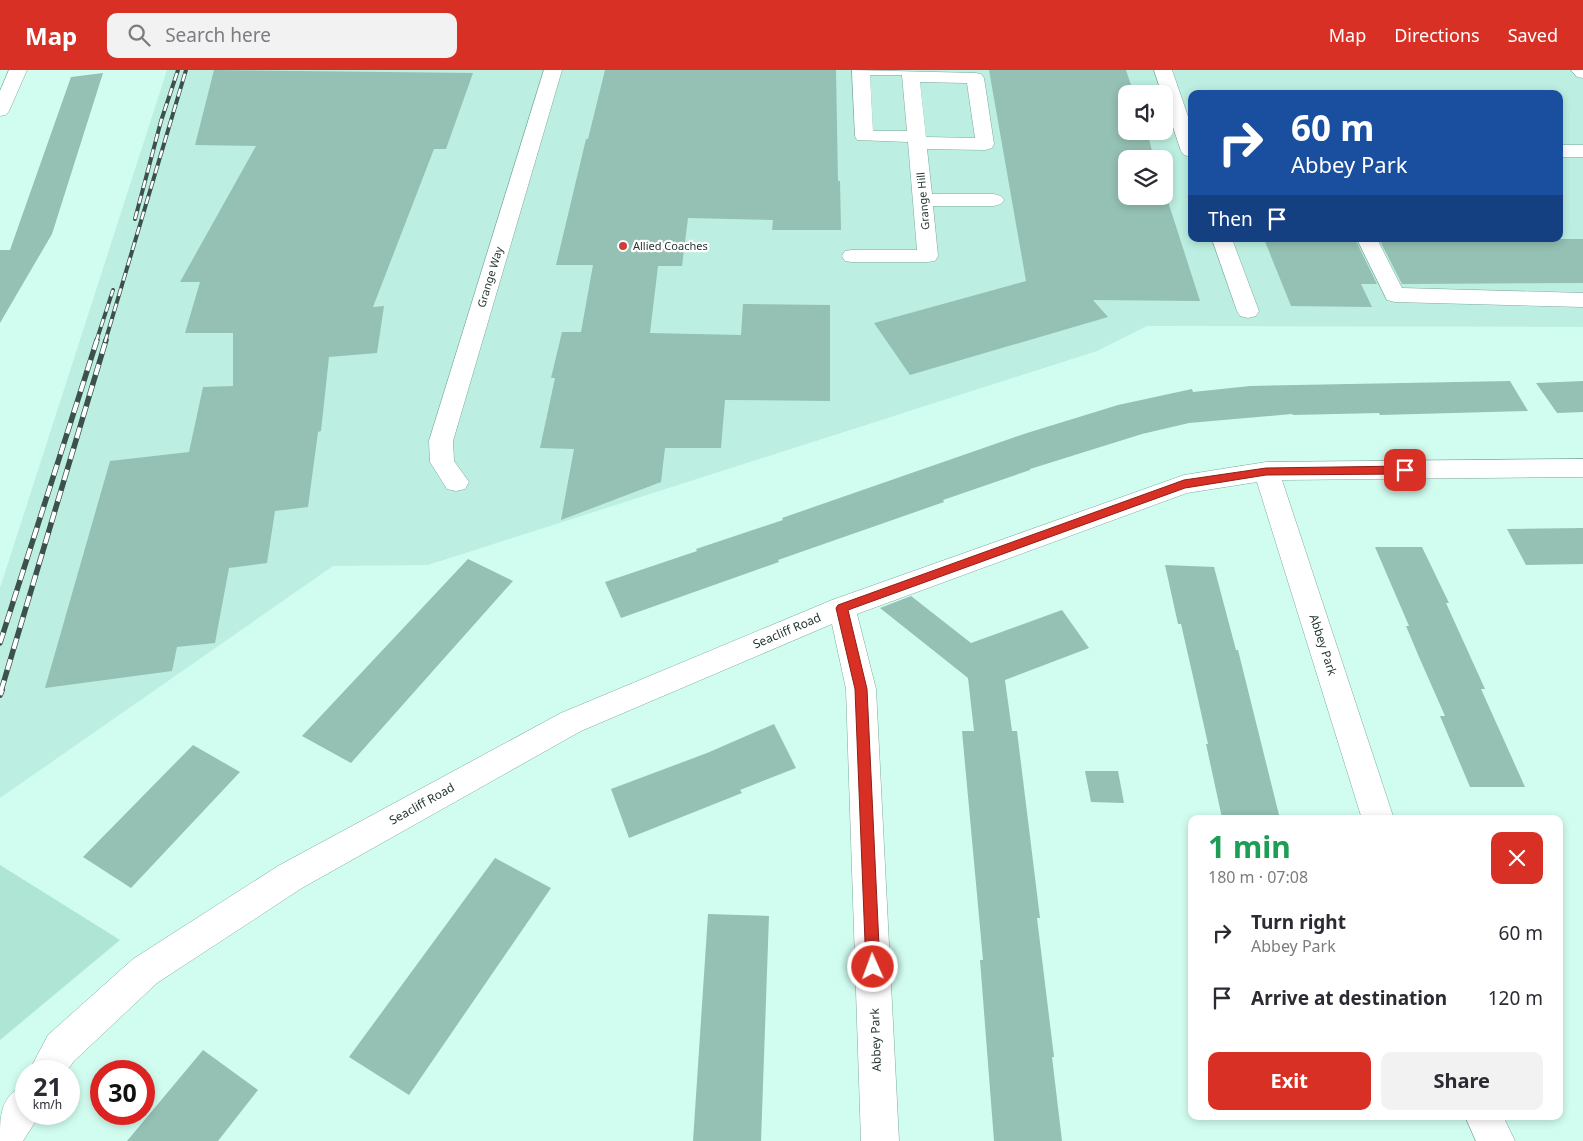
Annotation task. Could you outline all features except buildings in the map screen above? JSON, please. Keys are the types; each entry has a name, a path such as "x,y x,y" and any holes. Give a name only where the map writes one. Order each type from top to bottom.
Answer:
{"street":[{"path":"1,109 18,70"},
{"name":"Grange Way","path":"456,482 442,462 441,441 553,70"},
{"path":"861,70 910,72 975,78 985,144 864,136 861,70"},
{"path":"1163,70 1188,142"},
{"path":"1580,70 1583,73"},
{"name":"Grange Hill","path":"852,256 928,256 910,72"},
{"path":"1563,151 1583,151"},
{"path":"922,200 994,200"},
{"path":"1223,242 1248,311"},
{"path":"1368,242 1395,295 1583,300"},
{"path":"842,608 1184,484 1266,472 1583,468"},
{"name":"Abbey Park","path":"1266,472 1286,529 1377,815"},
{"name":"Abbey Park","path":"842,608 861,689 880,1141"},
{"name":"Seacliff Road","path":"54,1060 61,1048 145,971 290,877 571,722 842,608"},
{"path":"2,1141 15,1120"},
{"path":"1485,1120 1496,1141"}],"shaded area":[{"path":"167,70 1583,70 1583,327 1147,326 1097,351 428,565 333,566 0,798 0,588"},
{"path":"0,865 120,940 0,1040"}],"railway":[{"path":"135,219 161,121 178,70"},
{"path":"105,342 186,70"},
{"path":"96,342 113,290"},
{"path":"0,643 97,340"},
{"path":"1,691 106,340"},
{"path":"0,695 2,690"}],"place":[{"name":"Allied Coaches","path":"623,246"}],"route":[{"path":"873,967 861,689 842,608 1184,484 1266,472 1405,470"}]}
